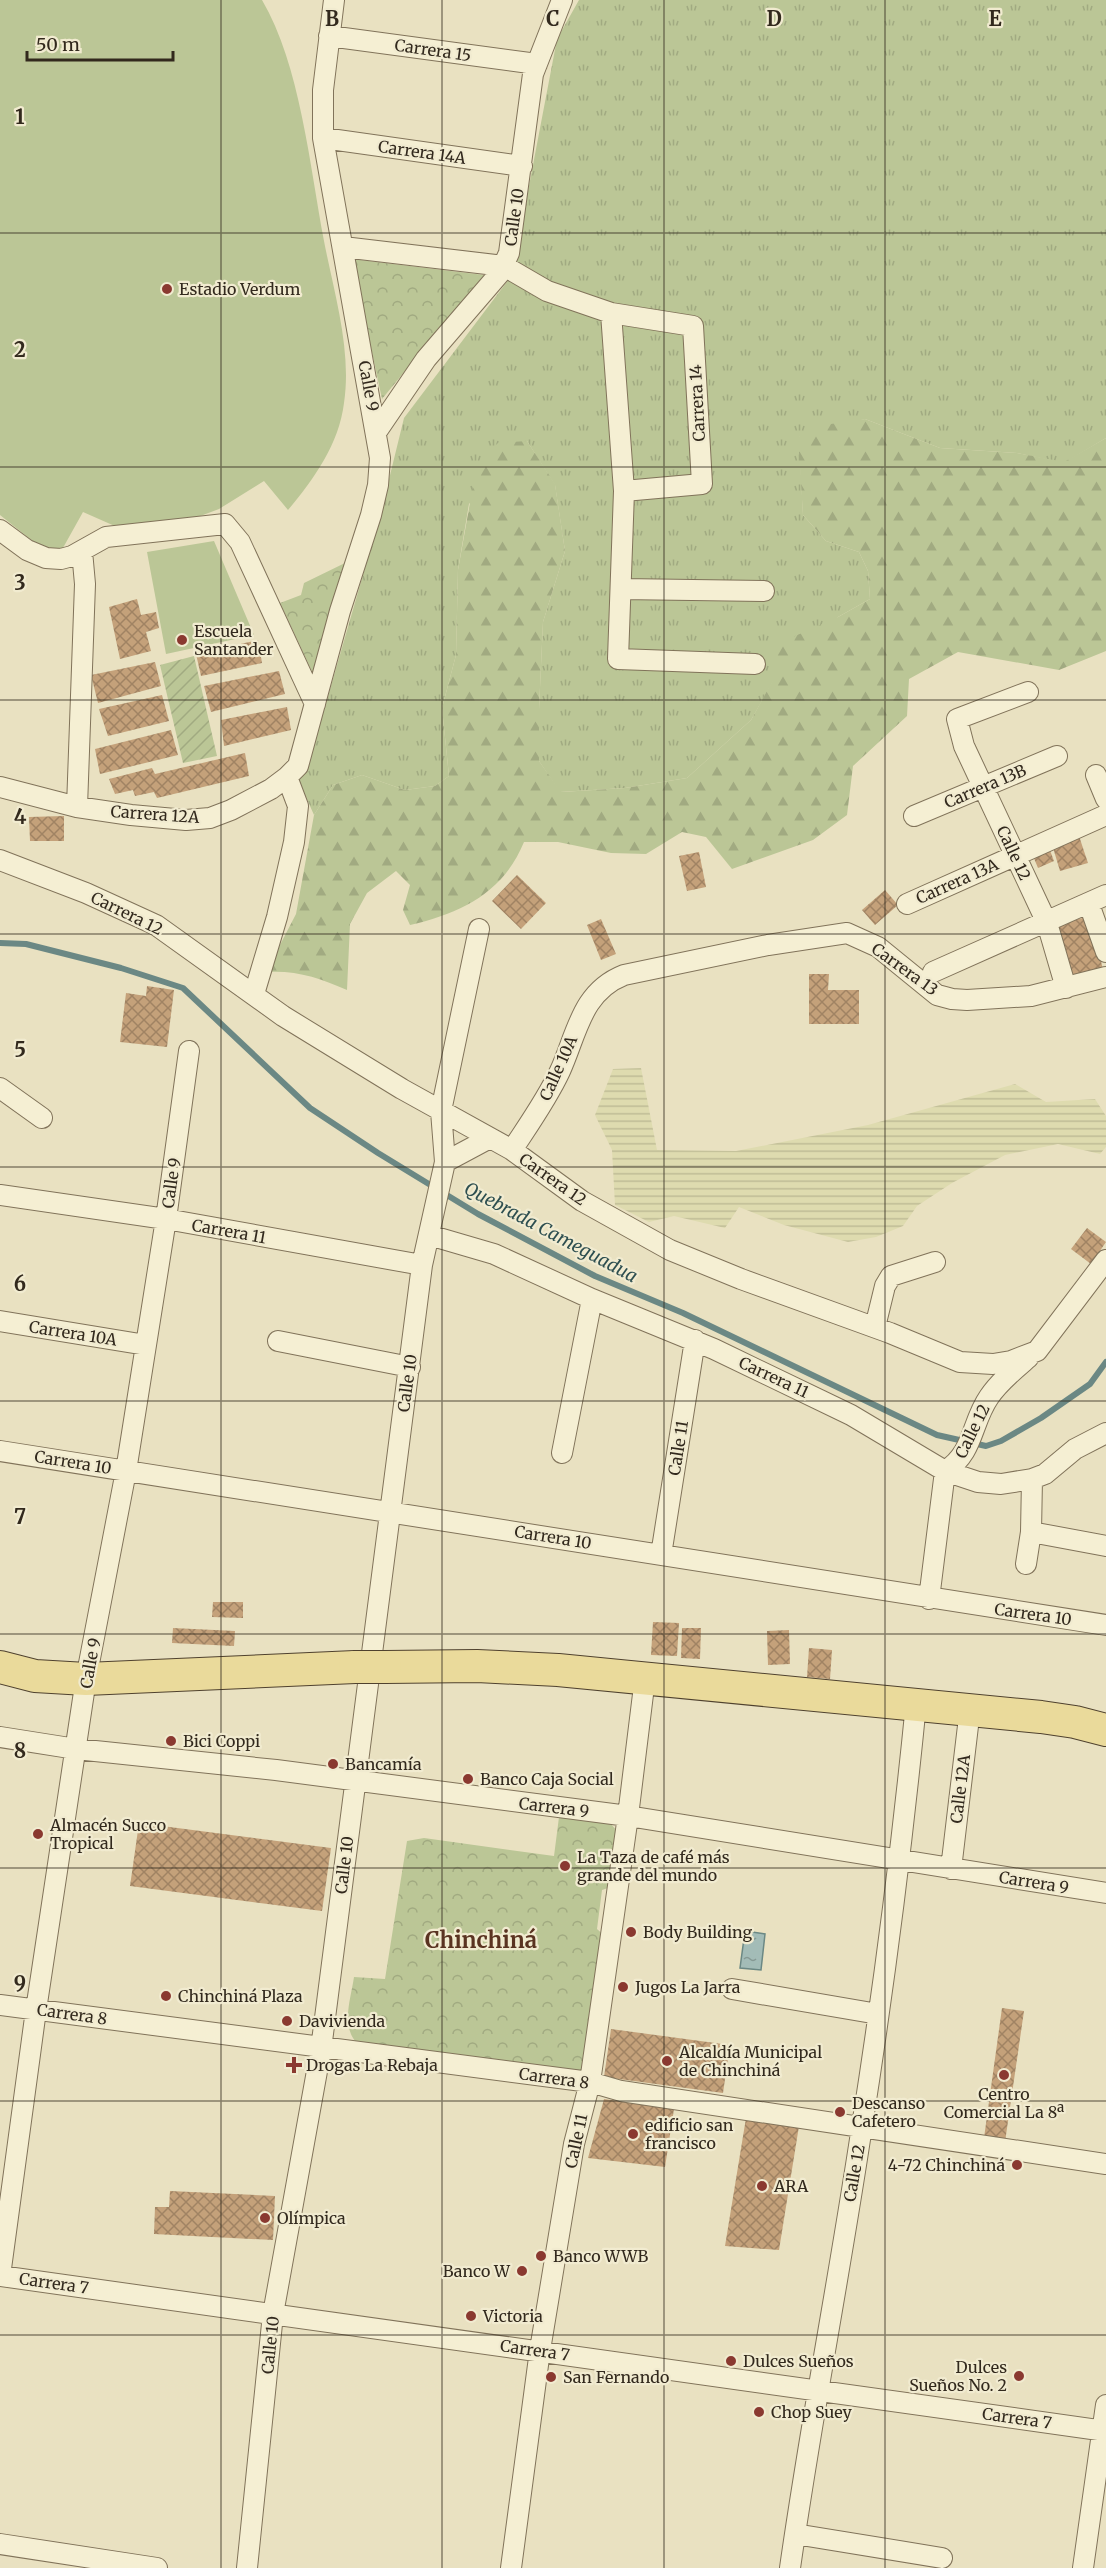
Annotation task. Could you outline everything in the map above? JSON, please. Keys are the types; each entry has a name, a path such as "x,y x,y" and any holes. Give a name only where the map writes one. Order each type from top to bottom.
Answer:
{"main road":[{"path":"0,1667 35,1676 86,1679 370,1667 477,1666 645,1678 970,1709 1075,1722 1106,1730"}],"street":[{"name":"Calle 9","path":"292,771 315,704 378,485 380,458 323,138 323,90 334,0"},
{"name":"Calle 10","path":"377,431 426,359 469,312 504,266 509,253 537,64 562,0"},
{"name":"Carrera 15","path":"329,36 537,64"},
{"name":"Carrera 14A","path":"323,138 522,166"},
{"name":"Carrera 14","path":"343,247 504,266 547,291 611,313 693,326 702,484 624,491"},
{"path":"611,313 624,491 618,659 755,664"},
{"path":"0,530 27,550 46,558 61,559 82,551 106,537 225,524 240,542 315,704"},
{"path":"77,807 85,584 82,551"},
{"path":"621,589 764,591"},
{"name":"Calle 12","path":"1028,692 957,719 964,746 1047,923 1066,988"},
{"name":"Carrera 13B","path":"914,816 1057,756"},
{"path":"254,994 277,917 294,842 298,806 292,771"},
{"name":"Carrera 12A","path":"0,787 77,807 186,820 210,818 250,801 292,771"},
{"path":"1096,776 1106,799"},
{"name":"Carrera 13A","path":"907,904 1106,815"},
{"name":"Carrera 12","path":"0,860 86,893 156,925 283,1016 488,1139 512,1150 582,1201 670,1250 741,1279 875,1327 960,1362 993,1364 1011,1361 1037,1351"},
{"path":"1098,899 1106,952"},
{"name":"Carrera 13","path":"933,972 1098,899"},
{"name":"Calle 10","path":"247,2568 273,2314 321,2049 422,1265 443,1170 441,1111 478,929"},
{"name":"Carrera 13","path":"602,986 624,975 652,967 830,933 847,933 878,947 937,994 952,999 997,999 1066,988 1106,977"},
{"name":"Calle 10A","path":"512,1150 542,1105 560,1070 578,1022 602,986"},
{"name":"Calle 9","path":"0,2276 36,2010 86,1679 126,1471 166,1219 189,1050"},
{"path":"0,1088 42,1118"},
{"path":"443,1170 488,1139"},
{"name":"Carrera 11","path":"0,1195 166,1219 422,1265"},
{"name":"Carrera 11","path":"429,1235 494,1254 592,1299 695,1340 782,1379 978,1482 1001,1484 1032,1479 1045,1474 1076,1449 1106,1433"},
{"path":"1037,1351 1106,1260"},
{"path":"875,1327 885,1286 891,1276 935,1262"},
{"path":"562,1453 592,1299"},
{"name":"Carrera 10A","path":"0,1321 146,1345"},
{"name":"Calle 11","path":"661,1555 695,1340"},
{"path":"278,1341 410,1367"},
{"name":"Calle 12","path":"929,1599 952,1467 973,1434 987,1399 999,1383 1037,1351"},
{"name":"Carrera 10","path":"0,1451 389,1511 929,1599 1106,1625"},
{"path":"1026,1564 1031,1533 1032,1479"},
{"path":"1031,1533 1106,1546"},
{"name":"Calle 11","path":"512,2568 540,2350 574,2144 590,2082 645,1678"},
{"name":"Calle 12","path":"790,2568 817,2389 862,2127 900,1862 916,1704"},
{"name":"Calle 12A","path":"951,1869 970,1709"},
{"name":"Carrera 9","path":"0,1737 76,1749 354,1780 628,1816 900,1862 1106,1893"},
{"path":"732,1989 878,2014"},
{"name":"Carrera 8","path":"0,2005 321,2049 590,2082 621,2091 1106,2164"},
{"name":"Carrera 7","path":"0,2276 1105,2431"},
{"path":"1083,2568 1105,2431 1106,2405"},
{"path":"795,2534 942,2558"},
{"path":"0,2544 157,2568"}],"shaded area":[{"path":"641,1068 657,1150 736,1151 868,1125 1015,1084 1046,1102 1095,1099 1106,1116 1106,1147 1100,1154 1058,1144 1005,1155 952,1183 917,1206 903,1226 876,1237 848,1242 784,1225 739,1207 725,1228 674,1216 649,1222 615,1205 612,1150 595,1115 613,1069"}],"green space":[{"name":"Estadio Verdum","path":"0,0 262,0 286,54 295,85 341,322 346,363 344,403 337,433 316,473 288,510 264,481 219,509 195,518 117,527 83,512 59,555 40,547 0,515"},
{"path":"579,0 1106,0 1106,438 1064,463 1017,453 940,448 865,419 799,437 803,515 826,541 859,552 868,571 870,599 838,617 779,671 751,720 687,778 625,788 560,792 539,761 539,709 543,622 565,551 555,485 527,441 469,504 458,570 456,655 442,708 449,776 435,786 405,790 362,775 333,785 314,815 298,779 309,762 380,516 404,418 512,275 557,39"},
{"path":"352,259 484,275 382,399"},
{"path":"865,419 940,448 1017,453 1064,462 1106,438 1106,651 1059,670 958,652 909,679 907,716 853,766 847,815 813,840 732,869 706,837 682,832 646,854 611,853 558,842 524,842 515,860 492,888 463,907 410,925 403,910 410,885 396,871 367,893 350,924 347,990 308,976 288,972 266,972 296,914 314,815 333,785 362,775 405,790 435,786 449,776 442,708 456,655 458,570 477,463 498,443 527,441 555,484 565,551 543,622 539,761 561,792 625,788 687,778 751,720 778,671 775,645 838,617 870,599 868,571 859,552 826,541 803,515 798,437 824,425"},
{"path":"214,541 254,635 166,654 147,552"},
{"path":"345,563 314,676 280,603 301,595 304,583"},
{"path":"194,656 217,756 183,763 160,665"},
{"path":"565,1815 610,1823 618,1832 614,1886 602,1890 597,1929 608,1939 586,2067 578,2072 356,2042 351,2035 348,2020 354,1977 385,1979 407,1841 424,1838 554,1856 559,1817"}],"water":[{"path":"745,1931 765,1934 761,1970 740,1968"}],"building":[{"path":"137,599 141,615 156,612 159,628 146,632 151,651 120,659 109,607"},
{"path":"258,640 262,663 201,676 196,654"},
{"path":"155,662 161,686 98,703 91,675"},
{"path":"279,671 285,694 211,712 204,686"},
{"path":"162,695 169,721 108,736 99,709"},
{"path":"287,707 291,730 224,746 221,720"},
{"path":"171,730 178,755 100,774 95,749"},
{"path":"245,753 249,776 157,798 154,792 135,796 133,790 115,794 109,779 152,768 155,774"},
{"path":"64,816 64,841 30,841 29,817"},
{"path":"1078,833 1088,863 1060,871 1051,841"},
{"path":"1048,845 1054,861 1038,868 1031,851"},
{"path":"699,852 706,887 687,891 679,856"},
{"path":"517,875 546,903 521,929 492,901"},
{"path":"885,890 898,905 875,925 862,910"},
{"path":"1091,916 1103,970 1069,977 1057,924"},
{"path":"601,919 616,954 601,960 587,925"},
{"path":"809,974 829,974 828,990 859,990 859,1024 809,1024"},
{"path":"147,986 174,990 167,1047 120,1042 126,993 146,996"},
{"path":"1087,1228 1106,1242 1091,1264 1071,1249"},
{"path":"213,1602 243,1602 243,1618 212,1617"},
{"path":"653,1622 679,1623 677,1656 651,1655"},
{"path":"173,1628 235,1631 234,1646 172,1643"},
{"path":"682,1628 701,1628 700,1659 681,1658"},
{"path":"789,1630 790,1664 768,1665 767,1631"},
{"path":"809,1648 832,1650 830,1679 807,1677"},
{"path":"139,1823 331,1848 322,1911 130,1886"},
{"name":"Centro Comercial La 8ª","path":"1002,2008 1024,2011 1005,2142 984,2138"},
{"name":"Alcaldía Municipal de Chinchiná","path":"611,2029 730,2045 723,2093 604,2077"},
{"name":"edificio san francisco","path":"604,2099 674,2109 665,2167 588,2158"},
{"name":"ARA","path":"746,2118 799,2126 779,2250 725,2246"},
{"path":"170,2191 275,2196 273,2240 154,2234 155,2207 169,2207"}],"waterway":[{"name":"Quebrada Cameguadua","path":"0,943 26,944 121,968 183,988 310,1108 478,1214 595,1276 683,1313 937,1435 986,1446 1001,1441 1041,1418 1090,1384 1106,1362"}],"place":[{"name":"Estadio Verdum","path":"167,289"},
{"name":"Escuela Santander","path":"182,640"},
{"name":"Bici Coppi","path":"171,1741"},
{"name":"Bancamía","path":"333,1764"},
{"name":"Banco Caja Social","path":"468,1779"},
{"name":"Almacén Succo Tropical","path":"38,1834"},
{"name":"La Taza de café más grande del mundo","path":"565,1866"},
{"name":"Body Building","path":"631,1932"},
{"name":"Jugos La Jarra","path":"623,1987"},
{"name":"Chinchiná Plaza","path":"166,1996"},
{"name":"Davivienda","path":"287,2021"},
{"name":"Alcaldía Municipal de Chinchiná","path":"667,2061"},
{"name":"Drogas La Rebaja","path":"294,2065"},
{"name":"Centro Comercial La 8ª","path":"1004,2075"},
{"name":"Descanso Cafetero","path":"840,2112"},
{"name":"edificio san francisco","path":"633,2134"},
{"name":"4-72 Chinchiná","path":"1017,2165"},
{"name":"ARA","path":"762,2186"},
{"name":"Olímpica","path":"265,2218"},
{"name":"Banco WWB","path":"541,2256"},
{"name":"Banco W","path":"522,2271"},
{"name":"Victoria","path":"471,2316"},
{"name":"Dulces Sueños","path":"731,2361"},
{"name":"Dulces Sueños No. 2","path":"1019,2376"},
{"name":"San Fernando","path":"551,2377"},
{"name":"Chop Suey","path":"759,2412"}],"district":[{"name":"Chinchiná","path":"481,1940"}]}
